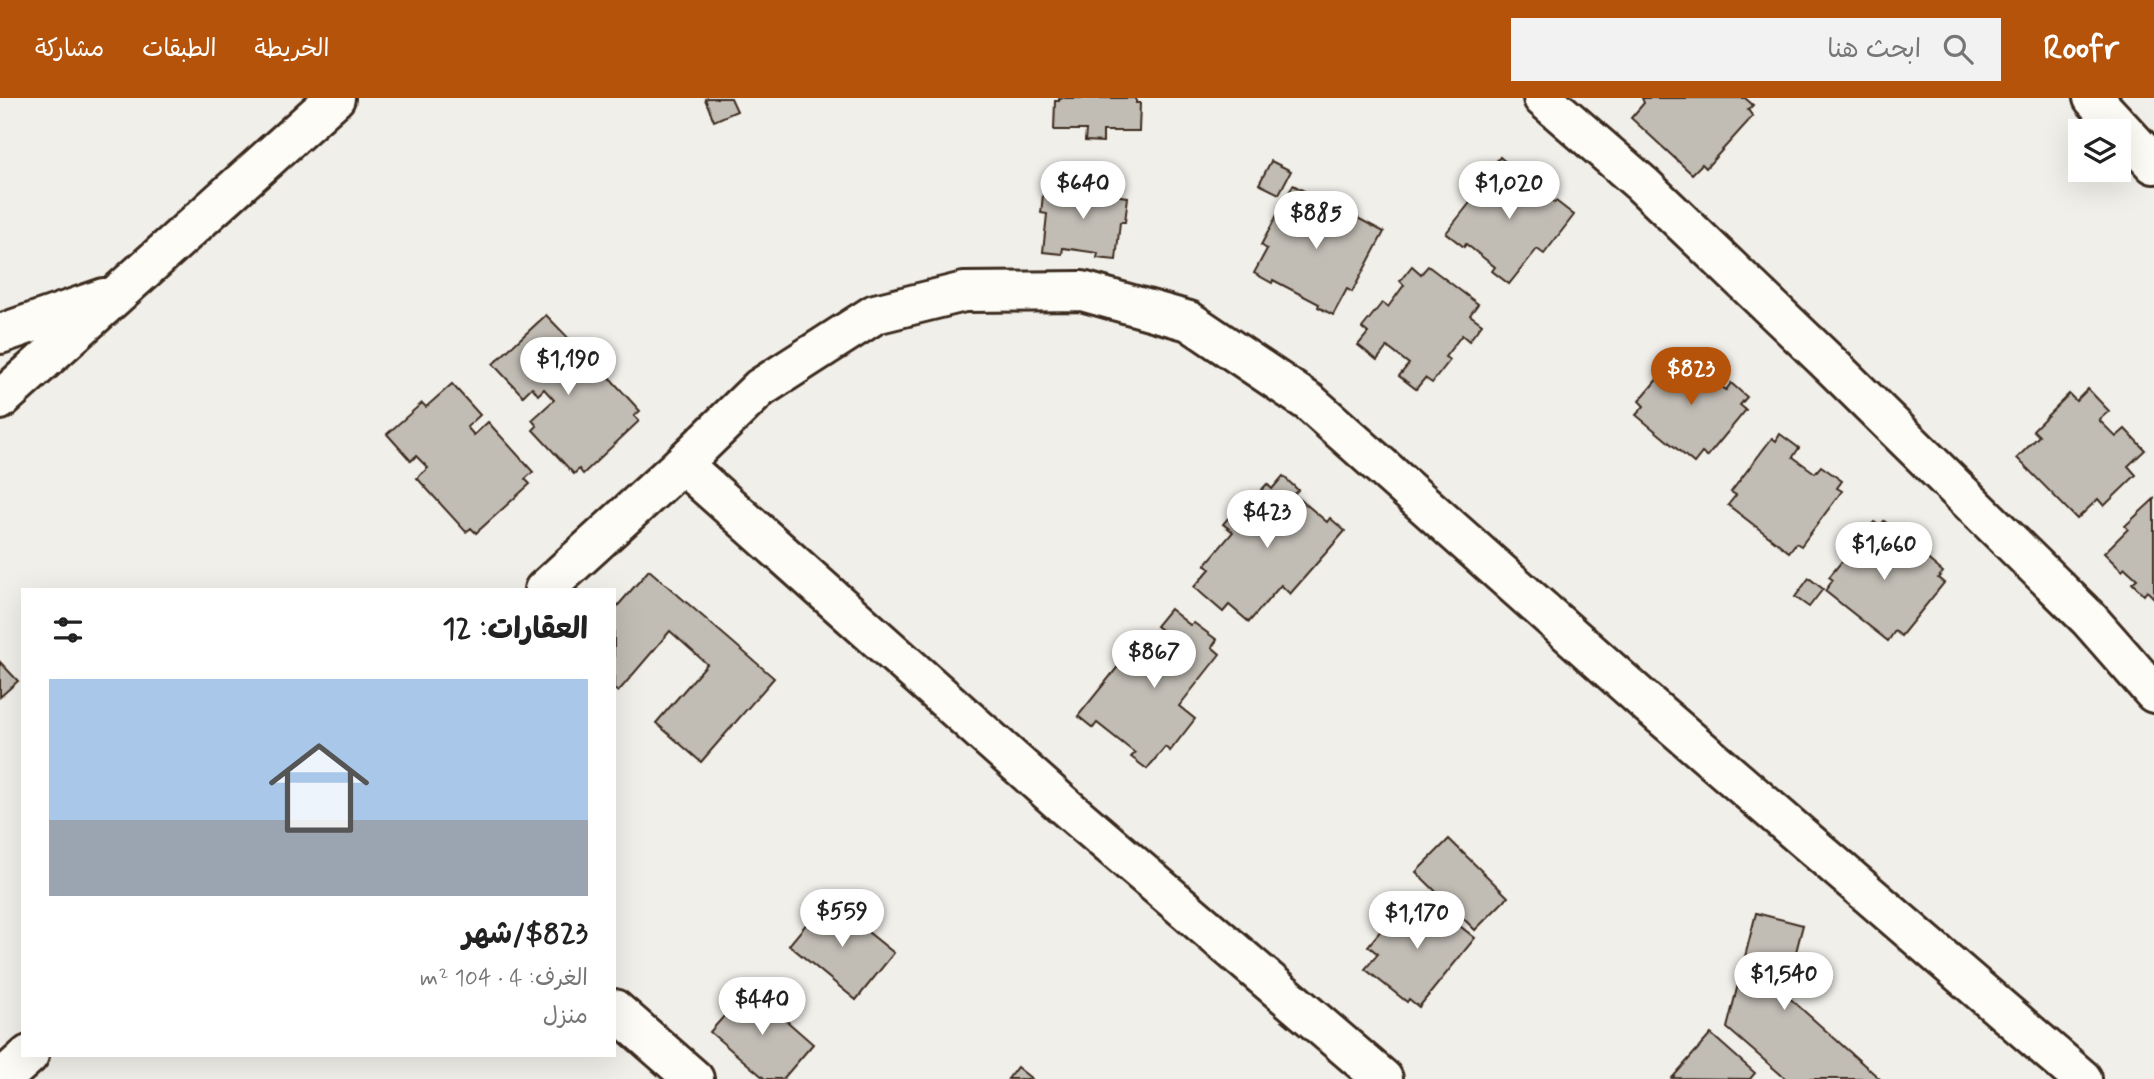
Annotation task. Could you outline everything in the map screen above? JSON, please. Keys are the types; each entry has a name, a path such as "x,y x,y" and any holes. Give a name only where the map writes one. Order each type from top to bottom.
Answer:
{"street":[{"path":"0,400 335,98"},
{"path":"1543,98 1642,184 1833,367 2089,619 2154,693"},
{"path":"2093,98 2154,164"},
{"path":"546,588 760,388 875,314 964,292 1082,291 1189,321 1309,402 1648,704 2082,1079"},
{"path":"0,334 121,293"},
{"path":"681,464 1060,802 1383,1079"},
{"path":"616,1011 694,1079"},
{"path":"2,1079 27,1057"}],"building":[{"path":"731,98 737,111 714,121 705,99"},
{"path":"1059,98 1136,98 1136,103 1140,103 1139,131 1103,131 1103,142 1085,141 1086,130 1054,130 1055,101 1059,101"},
{"path":"1642,98 1745,98 1753,105 1748,110 1753,116 1706,168 1702,164 1692,174 1631,118 1644,103"},
{"path":"1500,157 1554,203 1556,201 1574,215 1544,254 1537,249 1509,284 1492,271 1495,267 1466,244 1464,247 1446,233 1476,195 1472,192"},
{"path":"1271,161 1291,171 1279,194 1259,184"},
{"path":"1293,185 1319,199 1314,206 1351,225 1356,217 1384,232 1352,292 1347,289 1333,315 1318,307 1319,304 1254,273 1267,249 1261,245"},
{"path":"1044,186 1078,191 1079,186 1094,187 1093,193 1128,197 1125,222 1120,222 1116,260 1097,258 1098,253 1063,248 1062,254 1043,252 1047,214 1041,213"},
{"path":"1412,266 1421,274 1428,266 1478,304 1470,315 1482,324 1469,341 1462,335 1445,357 1450,360 1432,383 1425,378 1416,389 1399,376 1409,364 1387,347 1377,360 1358,345 1368,333 1362,328 1382,303 1388,307 1404,285 1400,281"},
{"path":"546,315 577,347 565,358 579,372 590,363 595,368 598,365 640,411 634,416 639,421 583,474 579,469 574,474 533,430 537,426 532,420 554,400 544,389 538,395 532,387 523,396 493,364"},
{"path":"1692,349 1710,364 1704,372 1726,390 1731,383 1747,397 1740,405 1746,410 1707,457 1702,453 1694,463 1636,415 1644,406 1639,401 1679,353 1685,358"},
{"path":"452,384 480,415 467,427 474,435 488,422 533,472 525,479 530,484 476,533 471,528 466,532 417,478 428,468 416,456 411,461 387,434 422,403 426,407"},
{"path":"2088,389 2109,411 2099,420 2116,437 2125,429 2145,450 2128,466 2136,475 2104,506 2098,499 2077,519 2017,458 2039,436 2033,430 2069,394 2076,401"},
{"path":"1780,434 1799,448 1793,457 1815,473 1821,466 1842,481 1837,488 1842,491 1801,546 1796,543 1789,552 1728,505 1736,495 1731,492 1772,438 1776,441"},
{"path":"1283,476 1298,490 1294,494 1327,522 1330,518 1345,531 1290,594 1281,585 1249,622 1229,605 1223,612 1194,587 1210,569 1205,565 1233,532 1223,524 1248,495 1253,499 1267,484 1272,489"},
{"path":"2154,499 2154,598 2147,591 2144,595 2132,583 2137,579 2125,568 2122,571 2104,553 2128,529 2125,526"},
{"path":"1884,521 1905,538 1899,545 1905,549 1900,556 1909,563 1913,557 1920,562 1924,556 1943,572 1938,578 1944,583 1901,636 1895,631 1888,641 1825,591 1833,580 1829,577 1874,522 1880,526"},
{"path":"649,570 774,678 701,762 656,723 707,664 670,631 618,692 616,608"},
{"path":"1809,578 1823,589 1809,607 1795,597"},
{"path":"1170,609 1190,625 1194,623 1217,640 1212,647 1220,654 1179,706 1195,719 1170,751 1165,747 1147,769 1131,757 1135,753 1097,723 1093,728 1078,716 1137,643 1150,654 1166,634 1156,626"},
{"path":"0,662 18,681 0,697"},
{"path":"1449,839 1508,897 1475,930 1416,872"},
{"path":"1423,897 1475,938 1419,1007 1409,999 1407,1002 1365,969 1378,954 1368,946 1390,919 1396,923 1414,900 1417,903"},
{"path":"827,899 894,953 856,1000 789,945"},
{"path":"1756,913 1803,925 1785,994 1880,1079 1786,1079 1727,1028"},
{"path":"749,988 813,1044 783,1079 765,1079 710,1032"},
{"path":"1711,1034 1755,1073 1750,1079 1672,1078"},
{"path":"1017,1067 1032,1079 1008,1079"}]}
